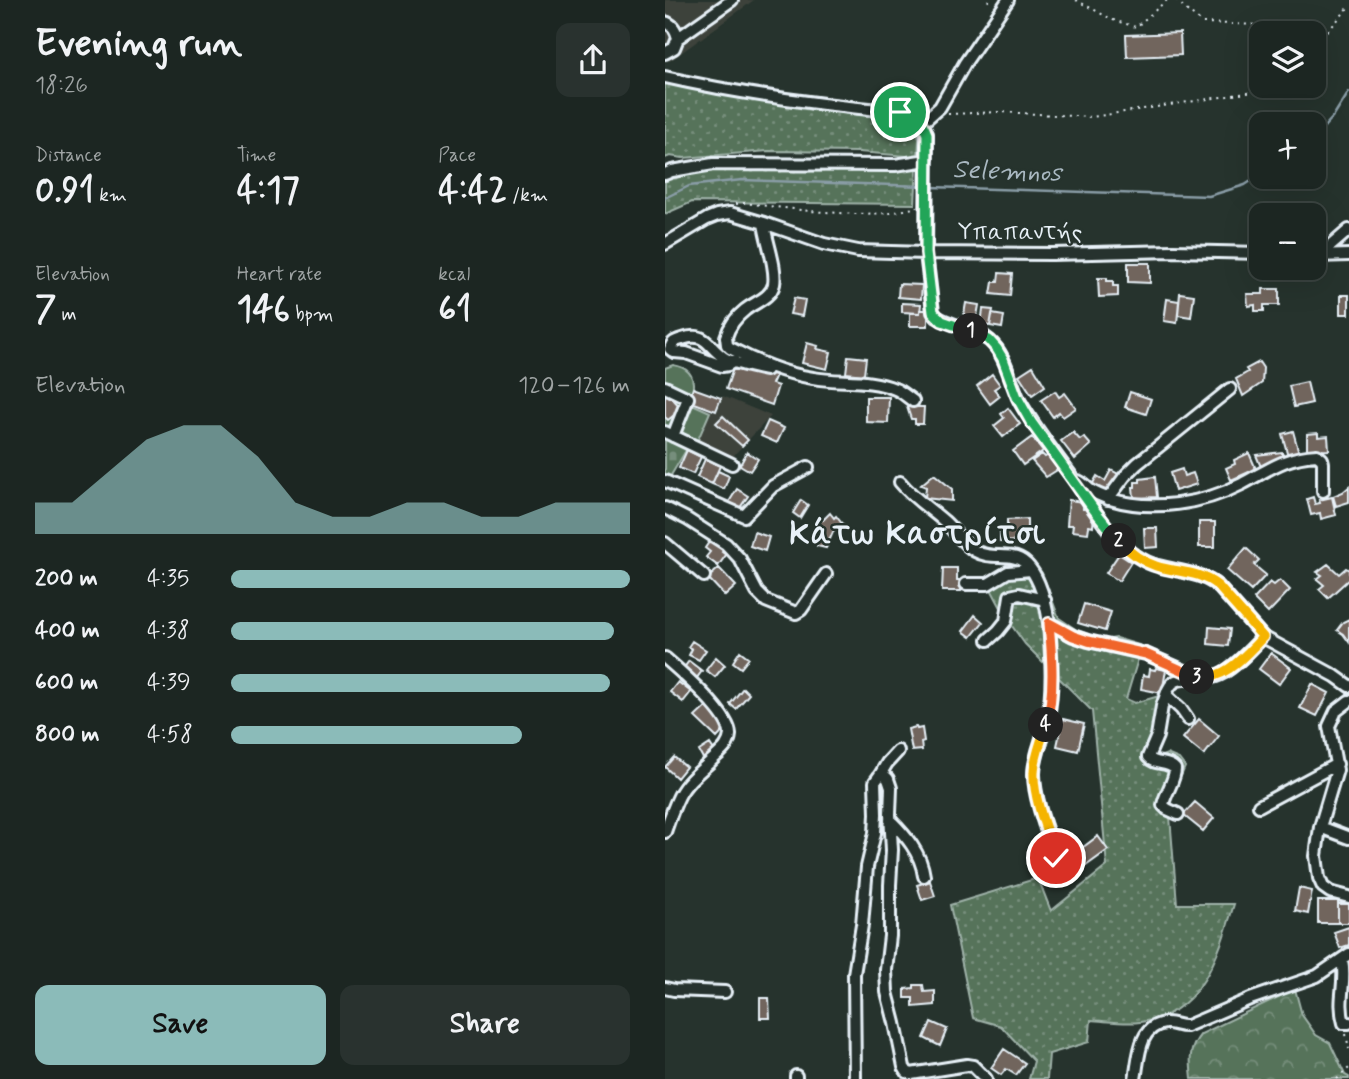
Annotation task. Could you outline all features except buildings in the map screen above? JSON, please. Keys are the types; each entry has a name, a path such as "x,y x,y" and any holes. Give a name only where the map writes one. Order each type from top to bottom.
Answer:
{"street":[{"path":"665,53 674,48 678,38 732,0"},
{"path":"923,122 940,107 982,36 1008,0"},
{"path":"665,22 675,29 678,38"},
{"path":"665,77 752,95 912,114 923,122 927,134 926,253 933,312 942,321 978,333 997,349 1017,397 1031,422 1113,536 1128,550 1156,566 1198,574 1211,580 1263,637 1335,676 1349,687"},
{"path":"665,174 713,164 895,165 927,160"},
{"name":"Υπαπαντής","path":"717,215 730,213 810,240 858,251 1052,254 1173,251 1249,253"},
{"path":"665,244 717,215"},
{"path":"764,223 774,272 773,288 735,320 726,337 730,348 781,370 816,379 879,384 899,391 913,401"},
{"path":"1326,248 1349,230"},
{"path":"1326,256 1349,255"},
{"path":"734,361 728,365 722,366 670,349 672,344 680,340 699,337 725,359 738,362 778,373 781,370"},
{"path":"665,387 688,398 669,434 732,464"},
{"path":"1108,499 1137,464 1230,389"},
{"path":"1075,482 1079,481 1091,491 1108,499 1172,505 1227,491 1290,458 1317,455 1323,463 1323,491"},
{"path":"665,481 744,516 773,486 808,467"},
{"path":"900,482 975,551 989,556 1014,557 1031,570 1039,585 1049,623 1051,702 1034,775 1039,804 1056,858"},
{"path":"665,508 726,544 740,559 757,592 767,601 796,613 801,610 826,574"},
{"path":"665,543 704,576"},
{"path":"966,584 988,584 1008,572 1031,570"},
{"path":"988,640 1006,621 1010,596 1019,594 1045,600"},
{"path":"1049,623 1073,636 1146,654 1199,677"},
{"path":"1178,814 1163,805 1175,769 1169,764 1153,762 1149,757 1157,736 1162,706 1171,684 1177,680 1222,674 1244,657 1263,637"},
{"path":"665,657 695,684 730,731 726,747 679,795 665,832"},
{"path":"1166,695 1188,719"},
{"path":"1349,701 1336,711 1329,726 1337,764 1336,775 1320,827 1316,856 1321,884 1330,892 1349,897"},
{"path":"855,1079 854,974 867,867 875,832 875,782 898,751"},
{"path":"1259,806 1337,764"},
{"path":"880,775 886,776 890,782 892,850 886,985 904,1067 911,1074 967,1065 973,1066 986,1079"},
{"path":"890,820 916,852 922,865 923,876"},
{"path":"1320,827 1349,838"},
{"path":"1346,957 1341,1009 1347,1023"},
{"path":"1135,1079 1142,1044 1147,1032 1152,1029 1165,1023 1187,1026 1249,999 1317,976 1346,957"},
{"path":"665,988 725,992"}],"path":[{"path":"1076,0 1114,20 1136,27 1167,0"},
{"path":"1177,0 1202,23 1249,25"},
{"path":"1326,33 1349,7"},
{"path":"933,114 1000,113 1092,117 1249,93"},
{"path":"717,215 728,205 744,203 856,214 891,213 926,205"},
{"path":"1347,1023 1349,1049"},
{"path":"1338,1079 1349,1068"}],"shaded area":[{"path":"665,0 754,0 670,61 665,59"},
{"path":"723,396 771,416 732,460 676,432 688,402 716,412"}],"green space":[{"path":"665,82 811,110 903,119 915,125 919,139 918,157 859,152 768,151 665,158"},
{"path":"917,165 915,204 692,202 665,214 665,181 693,173 747,167"},
{"path":"673,365 691,375 693,383 689,403 676,432 665,426 665,368"},
{"path":"690,403 710,412 697,442 677,433"},
{"path":"665,435 688,447 670,477 665,475"},
{"path":"1032,560 1042,573 1059,618 1077,630 1104,640 1116,638 1142,646 1126,699 1135,703 1173,692 1156,753 1159,757 1167,754 1179,759 1185,767 1169,804 1177,904 1234,904 1214,962 1193,995 1178,1008 1161,1017 1134,1023 1091,1020 1089,1042 1049,1054 1047,1079 1029,1079 1034,1061 1001,1026 973,1018 950,905 1038,878 1051,911 1107,866 1092,711 1025,644 1007,619 991,589 991,580"},
{"path":"1295,989 1302,1015 1316,1035 1330,1043 1349,1079 1192,1079 1191,1055 1201,1034"}],"waterway":[{"name":"Selemnos","path":"1326,125 1349,92"},
{"name":"Selemnos","path":"665,198 689,186 742,180 925,186"},
{"name":"Selemnos","path":"931,187 1209,196 1249,182"}],"district":[{"name":"Κάτω Καστρίτσι","path":"918,535"}],"route":[{"path":"900,112 912,114 923,122 927,134 926,253 933,312 942,321 978,333 997,349 1017,397 1031,422 1113,536 1128,550 1156,566 1198,574 1211,580 1263,637 1244,657 1222,674 1199,677 1146,654 1073,636 1049,623 1051,702 1034,775 1045,825 1056,858"}]}
